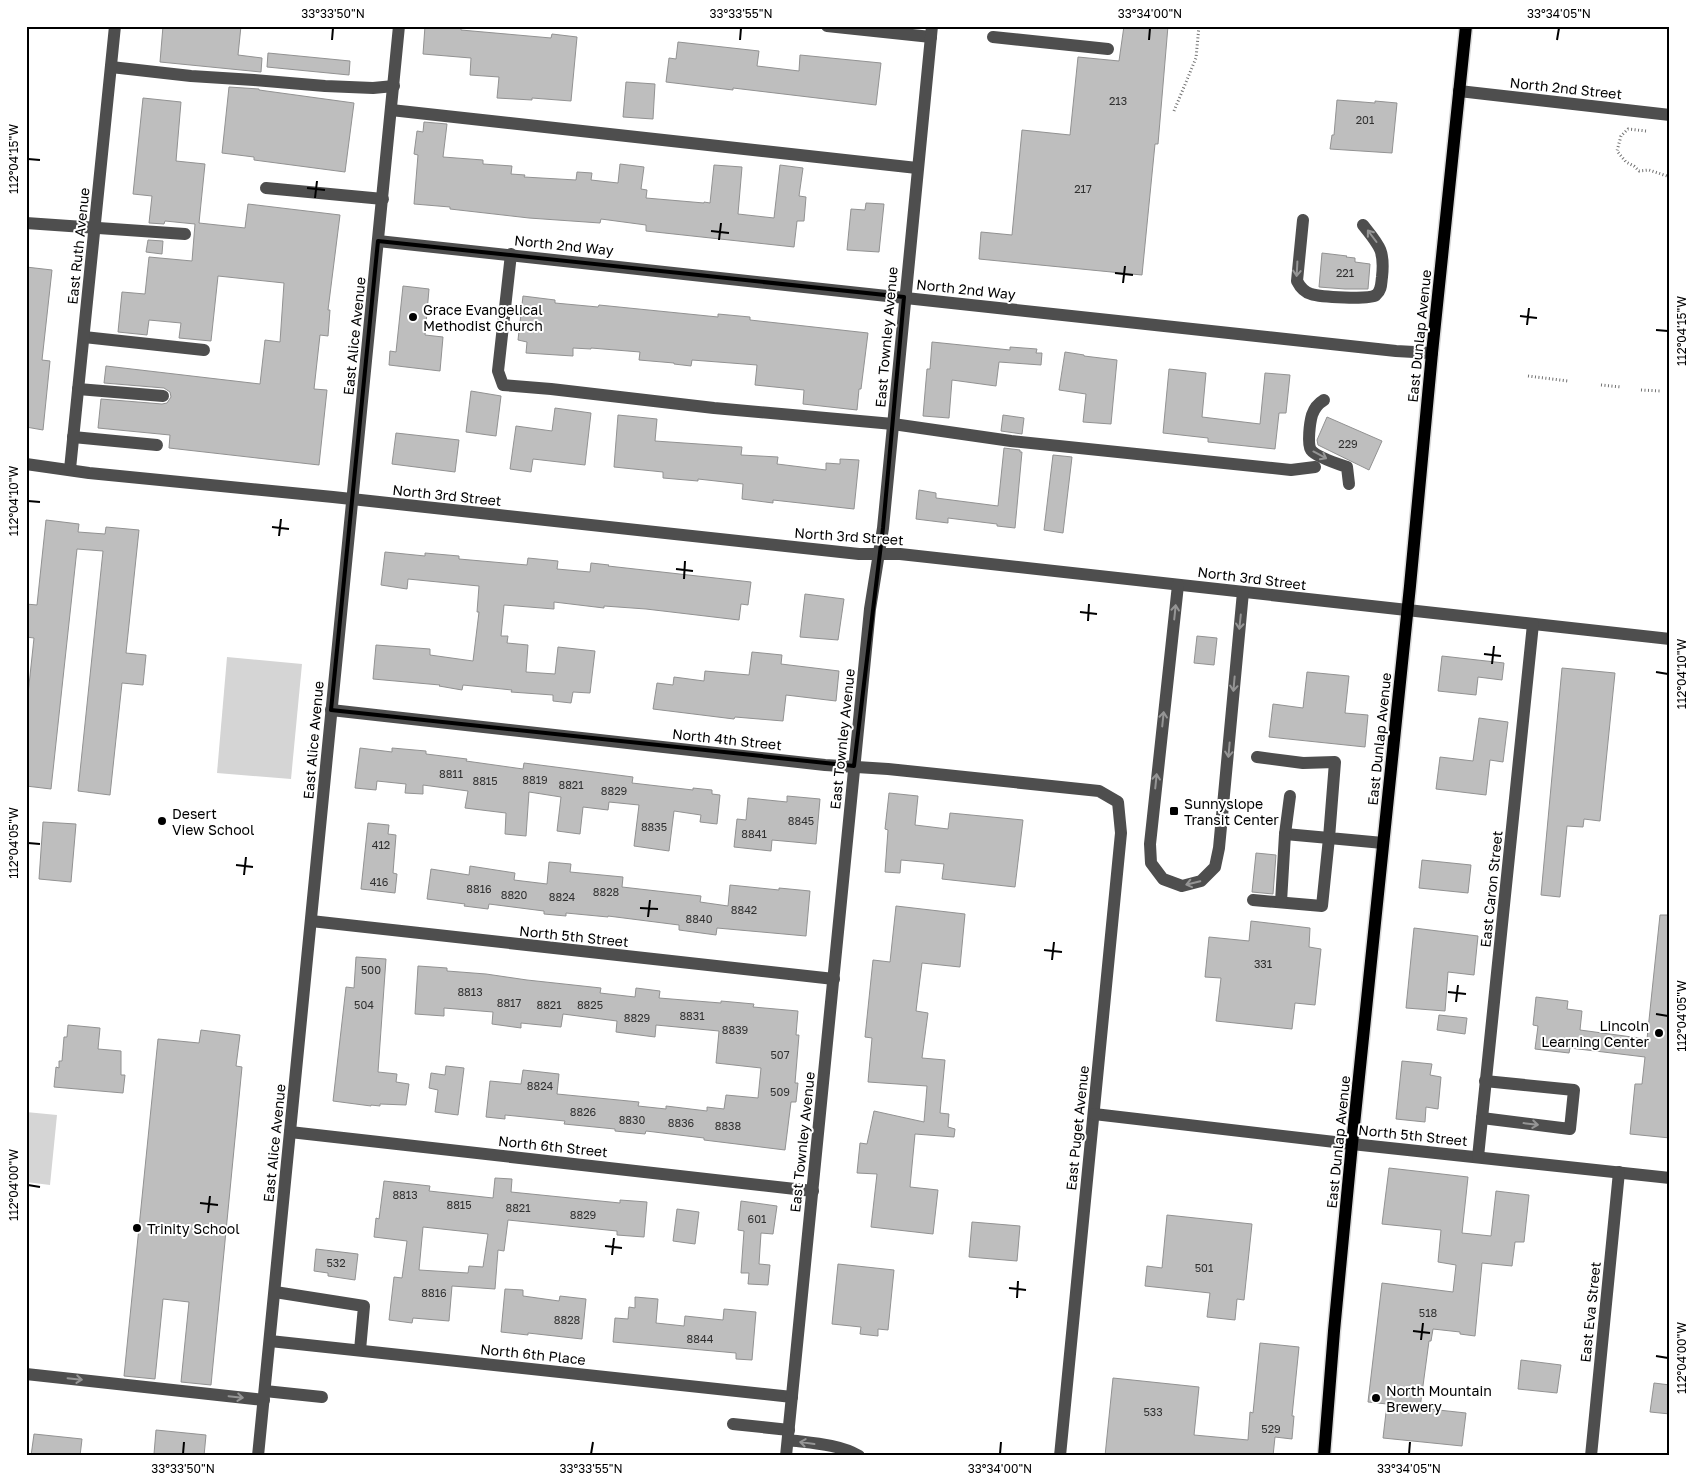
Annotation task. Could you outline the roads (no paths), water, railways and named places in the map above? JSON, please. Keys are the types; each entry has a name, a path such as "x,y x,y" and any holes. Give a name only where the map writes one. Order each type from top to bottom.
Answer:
{"main road":[{"name":"East Dunlap Avenue","path":"1324,1456 1352,1144 1466,26"}],"street":[{"name":"East Ruth Avenue","path":"70,470 115,26"},
{"name":"East Alice Avenue","path":"258,1456 399,26"},
{"path":"827,26 931,32"},
{"name":"East Townley Avenue","path":"786,1456 870,610 883,528 931,32"},
{"path":"993,37 1108,50"},
{"path":"111,67 191,76 325,86 373,88 394,86"},
{"name":"North 2nd Street","path":"1460,91 1670,115"},
{"path":"391,110 917,168"},
{"path":"266,188 382,199"},
{"path":"1303,220 1297,281 1302,289 1311,294 1347,298 1371,298 1381,288 1384,262 1380,247 1363,225"},
{"path":"26,223 185,234"},
{"name":"North 2nd Way","path":"378,240 1396,351 1432,353"},
{"path":"511,254 498,371 503,385 724,409 892,424 1011,441 1271,468 1291,470 1315,467"},
{"path":"84,337 204,350"},
{"path":"78,389 163,396"},
{"path":"1324,400 1319,403 1312,414 1309,443 1311,450 1317,455 1347,467 1349,484"},
{"path":"73,437 158,445"},
{"name":"North 3rd Street","path":"26,464 850,553 900,554 1670,639"},
{"path":"1178,585 1150,844 1151,863 1163,879 1182,886 1201,881 1215,867 1219,848 1243,592"},
{"name":"East Caron Street","path":"1478,1157 1533,624"},
{"name":"North 4th Street","path":"331,710 815,764 854,766 1099,791 1118,802"},
{"path":"1253,900 1322,906 1335,762 1303,763 1257,757"},
{"path":"1281,902 1285,834 1290,796"},
{"name":"East Puget Avenue","path":"1060,1456 1121,833 1118,802"},
{"path":"1285,834 1383,843"},
{"name":"North 5th Street","path":"311,921 834,980"},
{"path":"1482,1118 1570,1129 1574,1090 1485,1081"},
{"name":"North 5th Street","path":"1094,1114 1670,1178"},
{"name":"North 6th Street","path":"290,1132 812,1191"},
{"name":"East Eva Street","path":"1591,1456 1619,1172"},
{"path":"275,1292 364,1306 360,1350"},
{"name":"North 6th Place","path":"270,1341 792,1397"},
{"path":"26,1374 264,1395 322,1397"},
{"path":"733,1424 788,1435 853,1452 859,1456"}],"place":[{"name":"Grace Evangelical Methodist Church","path":"413,317"},
{"name":"Sunnyslope Transit Center","path":"1174,811"},
{"name":"Desert View School","path":"162,821"},
{"name":"Lincoln Learning Center","path":"1659,1033"},
{"name":"Trinity School","path":"137,1228"},
{"name":"North Mountain Brewery","path":"1376,1398"}]}
